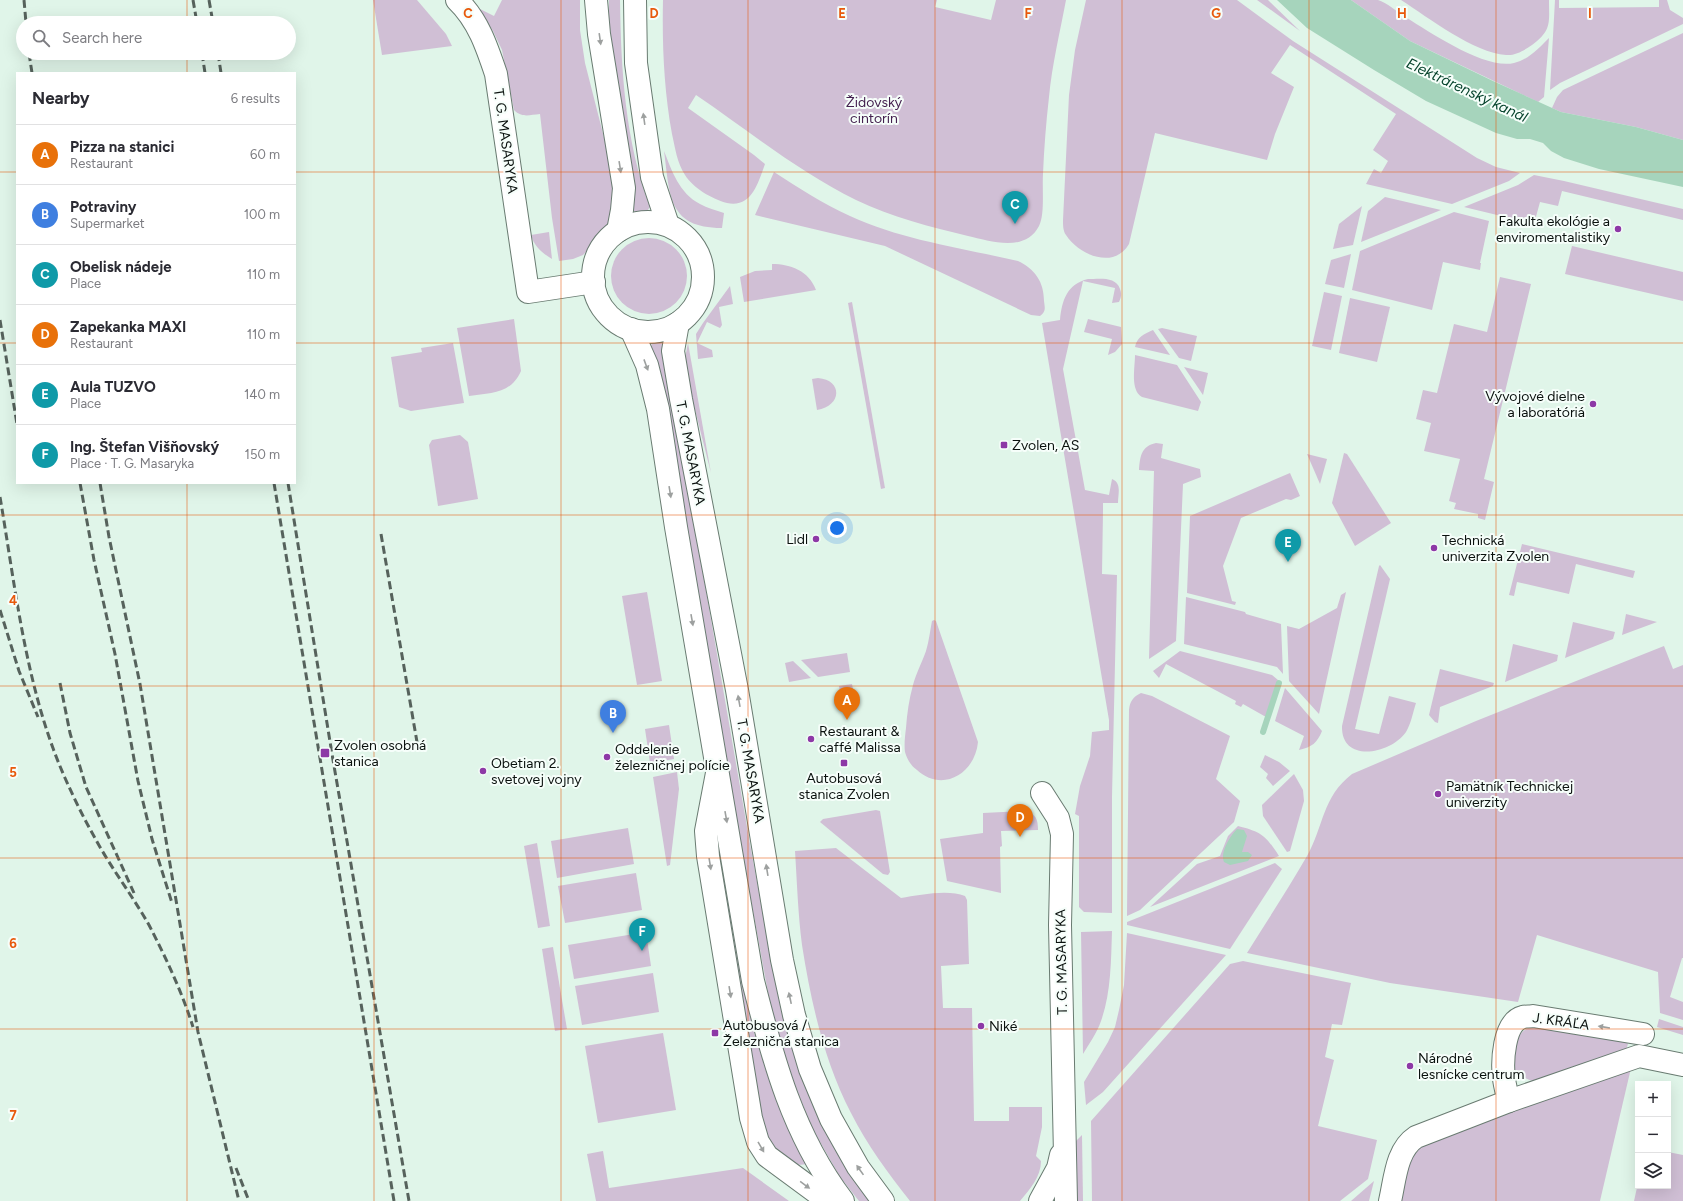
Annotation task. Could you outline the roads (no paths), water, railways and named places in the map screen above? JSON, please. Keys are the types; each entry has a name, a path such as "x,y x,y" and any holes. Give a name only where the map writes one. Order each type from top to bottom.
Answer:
{"street":[{"name":"T. G. MASARYKA","path":"457,0 473,21 486,44 496,74 528,292 594,282"},
{"path":"596,0 599,34 624,188 618,231"},
{"path":"635,0 636,63 652,177 668,225"},
{"path":"642,222 668,225 681,232 692,243 699,256 703,271 702,286 698,300 690,313 678,323 663,330 647,332 630,329 615,320 605,311 598,299 594,282 594,272 599,253 610,237 626,227 642,222"},
{"name":"T. G. MASARYKA","path":"678,323 673,351 737,690 782,960 794,1015 810,1069 831,1119 858,1167 883,1201"},
{"name":"T. G. MASARYKA","path":"630,329 647,365 658,409 676,528 753,981 779,1079 799,1128 831,1185 843,1201"},
{"name":"T. G. MASARYKA","path":"718,770 706,831 708,856 751,1118 758,1142 767,1156 828,1201"},
{"name":"T. G. MASARYKA","path":"1042,793 1058,818 1062,834 1060,925 1066,1201"},
{"name":"J. KRÁĽA","path":"1509,1101 1504,1081 1503,1062 1506,1038 1512,1025 1522,1017 1533,1016 1643,1031 1640,1056"},
{"path":"1390,1201 1400,1158 1409,1142 1416,1137 1509,1101 1640,1056 1683,1065"},
{"name":"T. G. MASARYKA","path":"1040,1201 1058,1168 1065,1136"}],"water":[{"name":"Elektrárenský kanál","path":"1277,0 1351,0 1410,41 1561,112 1636,127 1683,140 1683,187 1599,169 1564,158 1551,151 1543,143 1530,139 1517,139 1496,133 1426,101 1307,28"},
{"path":"1237,829 1244,830 1247,836 1242,852 1248,852 1252,855 1248,861 1230,865 1224,862 1223,854 1231,836"}],"waterway":[{"path":"1263,732 1279,683"}],"railway":[{"path":"24,0 25,16"},
{"path":"193,0 196,16"},
{"path":"209,0 212,16"},
{"path":"30,60 32,72"},
{"path":"203,60 205,72"},
{"path":"219,60 221,72"},
{"path":"0,320 16,418"},
{"path":"80,484 94,560 115,654 138,781 152,839 172,903"},
{"path":"100,484 109,537 140,684 198,1032 239,1201"},
{"path":"274,484 394,1201"},
{"path":"288,484 333,760 409,1201"},
{"path":"0,497 24,640 41,710 52,745 65,778 101,849 149,925 179,988 193,1027"},
{"path":"381,534 417,742"},
{"path":"0,610 19,671 38,717"},
{"path":"60,683 70,733 86,787 134,893"},
{"path":"236,1168 249,1201"}],"place":[{"name":"Obelisk nádeje","path":"1015,224"},
{"name":"Fakulta ekológie a enviromentalistiky","path":"1618,229"},
{"name":"Vývojové dielne a laboratóriá","path":"1593,404"},
{"name":"Zvolen, AS","path":"1004,445"},
{"name":"Lidl","path":"816,539"},
{"name":"Technická univerzita Zvolen","path":"1434,548"},
{"name":"Aula TUZVO","path":"1288,562"},
{"name":"Pizza na stanici","path":"847,720"},
{"name":"Potraviny","path":"613,733"},
{"name":"Restaurant & caffé Malissa","path":"811,739"},
{"name":"Zvolen osobná stanica","path":"325,753"},
{"name":"Oddelenie železničnej polície","path":"607,757"},
{"name":"Autobusová stanica Zvolen","path":"844,763"},
{"name":"Obetiam 2. svetovej vojny","path":"483,771"},
{"name":"Pamätník Technickej univerzity","path":"1438,794"},
{"name":"Zapekanka MAXI","path":"1020,837"},
{"name":"Ing. Štefan Višňovský","path":"642,951"},
{"name":"Niké","path":"981,1026"},
{"name":"Autobusová / Železničná stanica","path":"715,1033"},
{"name":"Národné lesnícke centrum","path":"1410,1066"}],"park label":[{"name":"Židovský cintorín","path":"874,110"}]}
